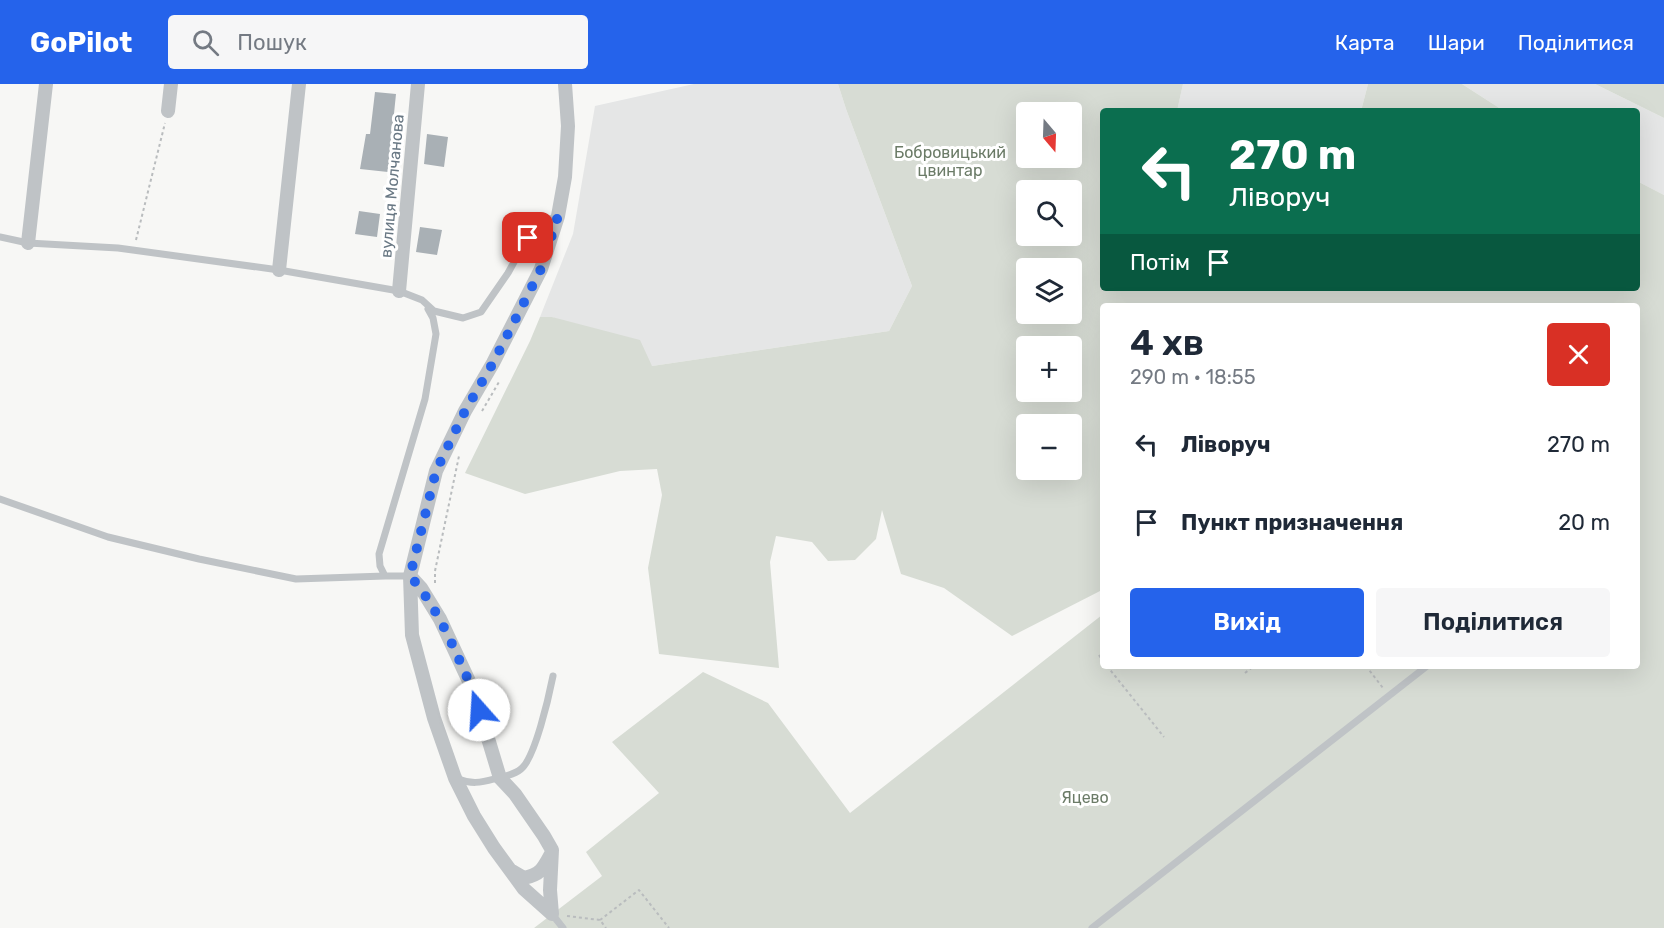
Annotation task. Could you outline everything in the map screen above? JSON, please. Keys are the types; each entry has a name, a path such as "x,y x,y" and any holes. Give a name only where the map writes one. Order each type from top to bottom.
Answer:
{"street":[{"path":"28,243 46,84"},
{"path":"168,111 171,84"},
{"path":"279,270 299,84"},
{"name":"вулиця Молчанова","path":"399,291 418,84"},
{"path":"552,914 524,889 494,848 474,816 455,778 434,718 412,635 410,576 436,471 465,411 493,363 541,269 558,216 565,177 568,126 565,84"},
{"path":"410,576 421,588 440,619 474,692 500,778 515,794 552,850 550,890 552,914"},
{"path":"510,870 524,878 537,875 552,850"}],"lane":[{"path":"0,237 28,243 118,248 279,270 399,291 422,300 434,311 463,318 481,312 508,273 536,224 558,216"},
{"path":"386,576 380,566 379,554 425,399 436,334 433,318 422,300"},
{"path":"0,499 108,537 199,560 296,579 410,576"},
{"path":"1092,928 1423,669"},
{"path":"455,778 470,783 489,781 522,769 531,756 554,676"},
{"path":"552,914 564,928"}],"path":[{"path":"134,251 168,111"},
{"path":"1109,669 1164,737"},
{"path":"1245,673 1250,669"},
{"path":"1368,669 1389,696"},
{"path":"552,914 600,920 639,890 669,928"},
{"path":"600,920 606,928"}],"shaded area":[{"path":"694,84 838,84 912,286 889,331 652,366 552,317 540,317 573,234 595,106"},
{"path":"1183,84 1368,84 1362,108 1178,108"},
{"path":"1462,84 1595,84 1664,118 1664,195 1640,183 1640,108 1499,108"}],"green space":[{"path":"838,84 1183,84 1178,108 1100,108 1100,291 1640,291 1640,183 1664,195 1664,928 534,928 602,876 586,852 659,793 612,742 703,672 768,703 850,813 1100,617 1100,669 1640,669 1640,303 1100,303 1100,591 1012,636 944,588 901,574 882,510 876,539 855,560 828,561 812,542 776,536 770,562 779,668 659,654 648,568 662,495 657,469 620,471 525,494 465,473 540,317 552,317 640,340 652,366 889,331 912,286"},
{"path":"1368,84 1462,84 1499,108 1362,108"},
{"path":"1595,84 1664,84 1664,118"}],"building":[{"path":"375,92 396,94 388,172 360,169 366,134 370,134"},
{"path":"427,134 448,137 444,167 424,164"},
{"path":"359,211 380,214 377,237 355,234"},
{"path":"420,227 442,230 437,255 416,252"}],"route":[{"path":"479,710 474,692 440,619 421,588 410,576 436,471 465,411 493,363 541,269 558,216 536,224 528,238"}],"park label":[{"name":"Бобровицький цвинтар","path":"950,161"},
{"name":"Яцево","path":"1085,797"}]}
